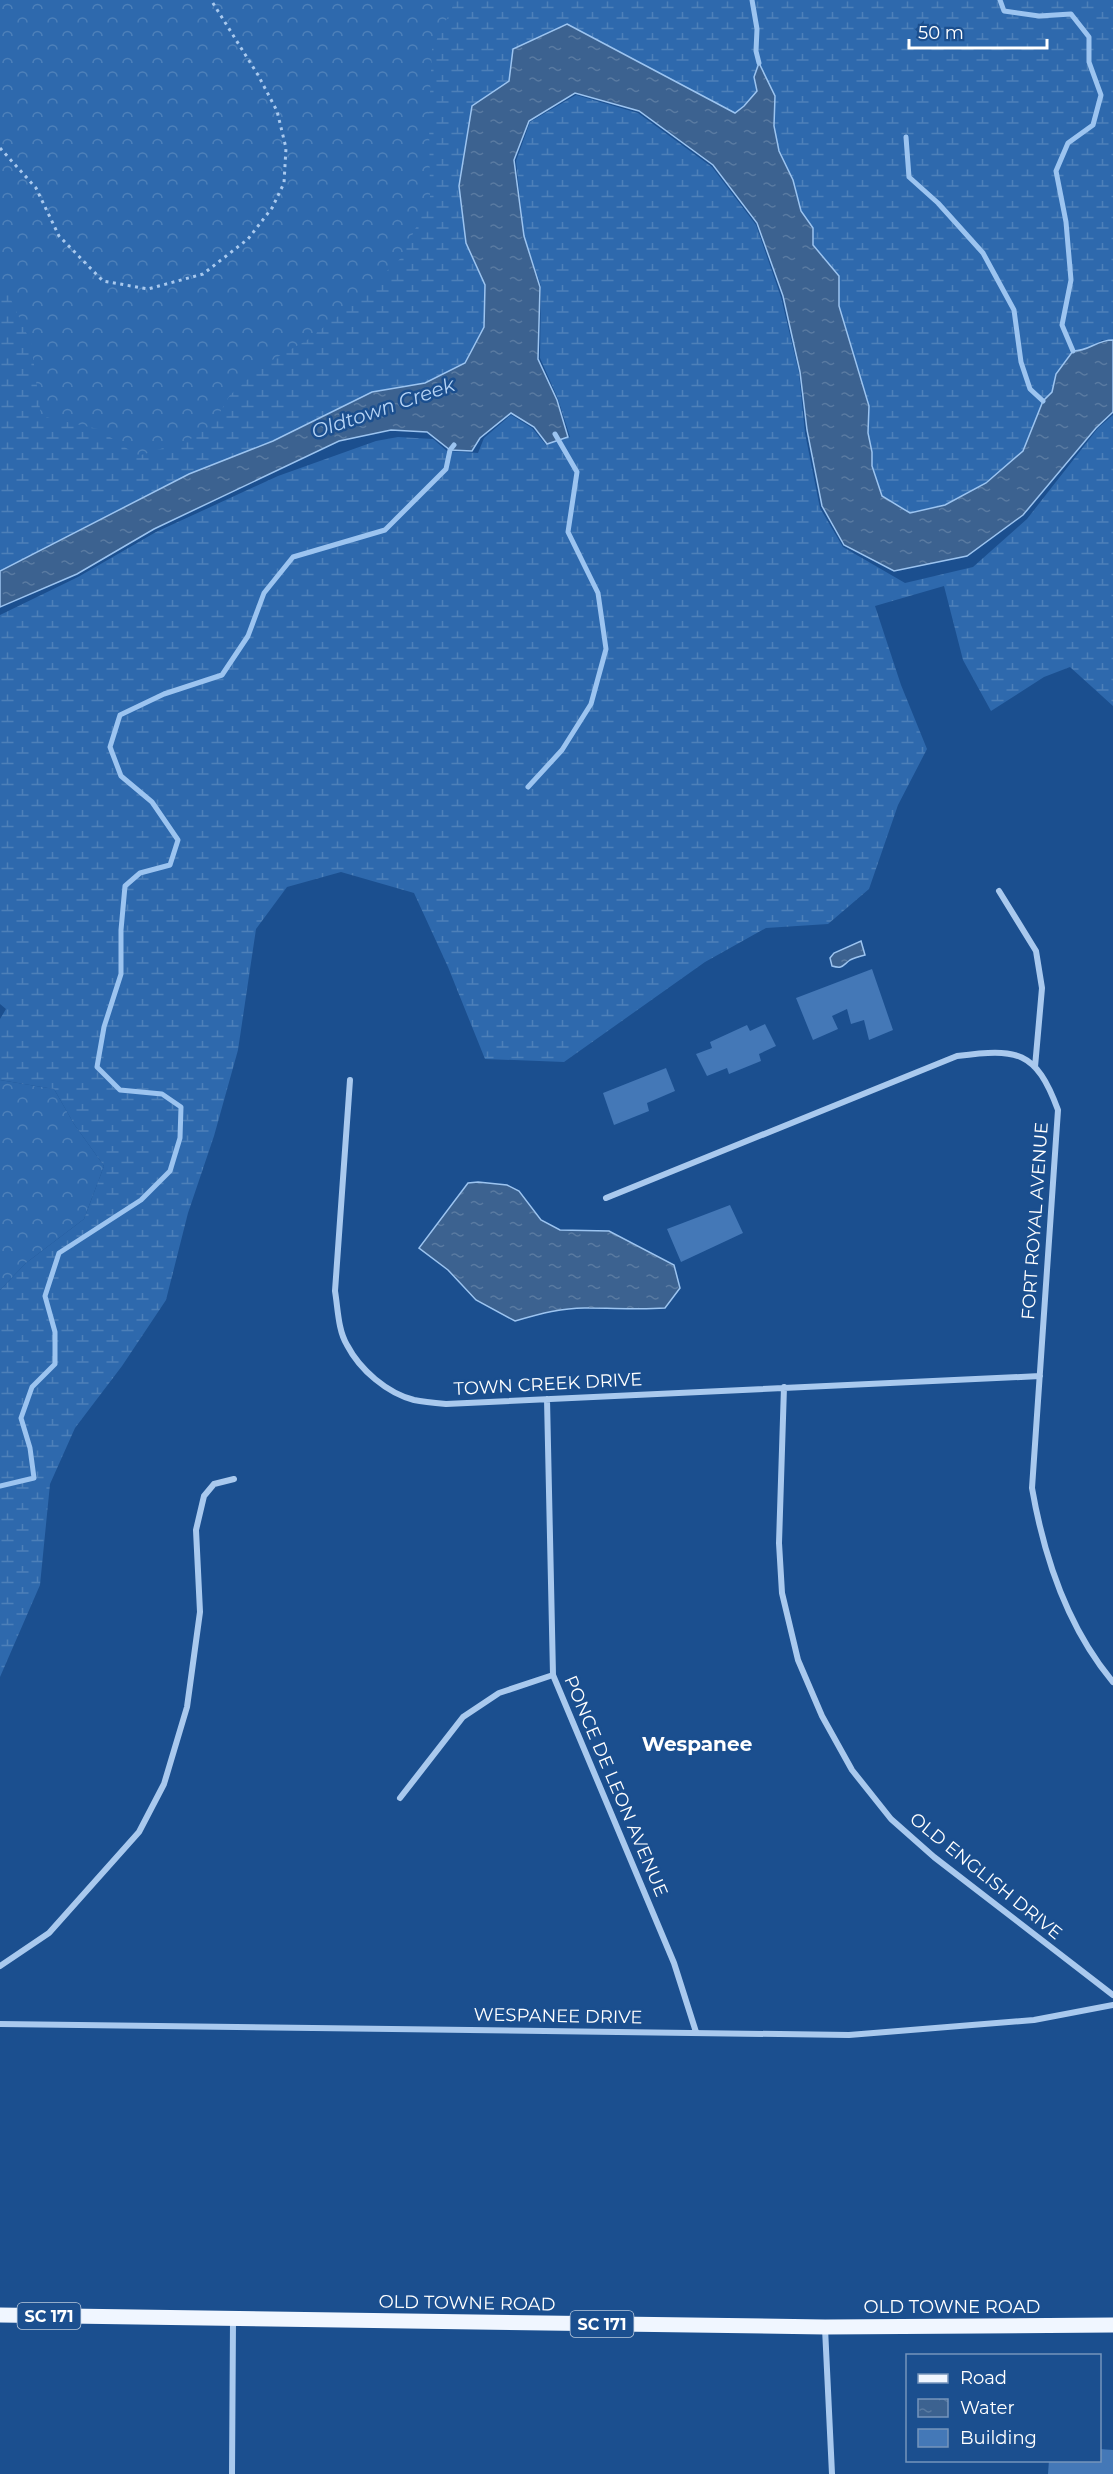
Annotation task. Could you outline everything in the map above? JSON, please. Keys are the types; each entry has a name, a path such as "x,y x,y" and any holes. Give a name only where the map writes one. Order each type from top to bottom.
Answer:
{"main road":[{"name":"OLD TOWNE ROAD","path":"0,2315 825,2327 1113,2325"}],"street":[{"path":"999,891 1036,951 1042,988 1035,1067"},
{"name":"FORT ROYAL AVENUE","path":"606,1198 957,1056 993,1051 1019,1055 1035,1067 1051,1091 1058,1110 1032,1488 1039,1531 1052,1572 1077,1628 1113,1682"},
{"name":"TOWN CREEK DRIVE","path":"350,1080 335,1291 340,1323 346,1345 362,1366 386,1388 413,1400 446,1404 1040,1376"},
{"name":"OLD ENGLISH DRIVE","path":"784,1387 779,1543 782,1593 798,1659 822,1716 852,1770 891,1819 934,1857 1113,1995"},
{"name":"PONCE DE LEON AVENUE","path":"547,1399 553,1675 674,1963 696,2032"},
{"path":"0,1966 49,1933 139,1832 164,1784 187,1707 200,1612 196,1530 204,1496 214,1484 234,1479"},
{"path":"400,1798 463,1717 499,1693 553,1675"},
{"name":"WESPANEE DRIVE","path":"0,2024 696,2032 849,2036 1034,2020 1113,2005"},
{"path":"232,2319 232,2474"},
{"path":"825,2327 832,2474"}],"path":[{"path":"0,148 36,188 59,236 103,281 148,289 202,274 248,238 272,208 284,183 286,148 277,111 258,75 211,0"}],"green space":[{"path":"0,0 1060,0 856,271 568,17 369,387 0,568"},
{"path":"456,0 1113,0 1113,340 1102,340 1056,374 1052,392 1043,401 1023,451 986,483 945,505 910,513 882,496 872,466 868,433 869,406 839,306 839,276 813,245 813,228 801,211 793,180 779,151 774,126 776,109 759,63 754,77 757,91 735,113 567,25 509,81 472,106 459,186 466,243 485,285 484,327 465,363 425,383 372,392 273,441 189,474 0,571 0,285 6,289 31,343 41,416 98,429 138,456 189,440 213,424 230,395 262,366 307,340 338,316 401,258 430,199 429,116 432,49"},
{"path":"576,95 638,113 712,167 756,225 781,297 799,373 805,433 820,508 843,547 905,583 973,567 1027,519 1098,428 1113,415 1113,706 1070,667 1044,677 991,711 963,660 944,586 875,606 901,685 927,749 898,805 869,889 828,924 766,928 705,962 564,1062 485,1059 448,967 414,893 341,872 287,887 256,929 238,1050 214,1136 188,1213 166,1300 122,1366 75,1428 50,1484 40,1585 0,1677 0,1290 26,1263 84,1219 104,1166 74,1124 54,1089 0,1080 0,1019 6,1009 0,1004 0,615 78,577 156,532 278,476 376,441 398,437 433,439 447,451 478,453 484,438 511,415 532,428 546,445 570,437 558,399 540,358 541,286 524,236 516,161 530,122"},
{"path":"0,1080 54,1089 74,1124 104,1166 84,1219 26,1263 0,1290"}],"water":[{"name":"Oldtown Creek","path":"567,24 735,113 757,91 754,77 759,63 775,96 774,126 779,151 793,180 801,211 813,228 813,245 839,276 839,306 869,406 868,433 872,466 882,496 910,513 945,505 986,483 1023,451 1043,401 1052,392 1056,374 1073,351 1113,340 1113,412 1096,428 1023,515 967,556 894,571 844,545 822,506 807,430 800,372 783,296 757,223 713,165 639,111 575,93 529,121 514,160 524,236 540,287 538,359 557,400 568,437 547,444 534,427 511,413 480,438 472,451 450,450 427,432 391,430 339,441 154,529 77,574 0,607 0,571 189,474 273,441 372,392 425,383 465,363 484,327 485,285 466,243 459,186 472,106 509,81 513,49"},
{"path":"861,941 865,955 850,960 840,967 832,966 830,958 834,953"},
{"path":"468,1183 507,1185 519,1191 541,1220 560,1230 609,1231 674,1265 680,1288 665,1308 570,1309 515,1321 476,1300 448,1270 419,1248"}],"building":[{"path":"872,969 893,1030 869,1040 864,1020 851,1024 847,1009 832,1016 838,1029 813,1040 796,998"},
{"path":"765,1024 776,1046 759,1054 761,1061 729,1074 727,1068 707,1076 696,1054 712,1048 710,1042 747,1025 750,1031"},
{"path":"666,1068 675,1091 647,1103 649,1111 614,1125 603,1093"},
{"path":"730,1205 743,1233 681,1262 667,1229"},
{"path":"1101,2449 1113,2450 1113,2474 1048,2474 1049,2462 1101,2462"}],"waterway":[{"path":"752,0 759,63"},
{"path":"1000,0 1004,11 1039,16 1071,14 1089,37 1089,62 1101,95 1093,125 1068,143 1056,171 1066,222 1071,280 1062,325 1073,351"},
{"path":"906,137 909,177 938,203 983,253 1014,310 1021,362 1030,389 1043,401"},
{"path":"528,787 562,750 591,704 606,649 598,593 568,532 577,472 555,434"},
{"path":"0,1486 34,1478 30,1448 21,1418 32,1387 55,1364 55,1332 45,1296 59,1253 141,1200 170,1171 180,1138 181,1107 162,1094 120,1090 97,1067 104,1027 121,974 121,930 125,886 140,873 170,865 178,840 152,802 121,776 110,747 120,715 164,694 222,675 248,636 264,593 293,557 385,530 446,469 450,450 454,445"}],"district":[{"name":"Wespanee","path":"697,1744"}]}
